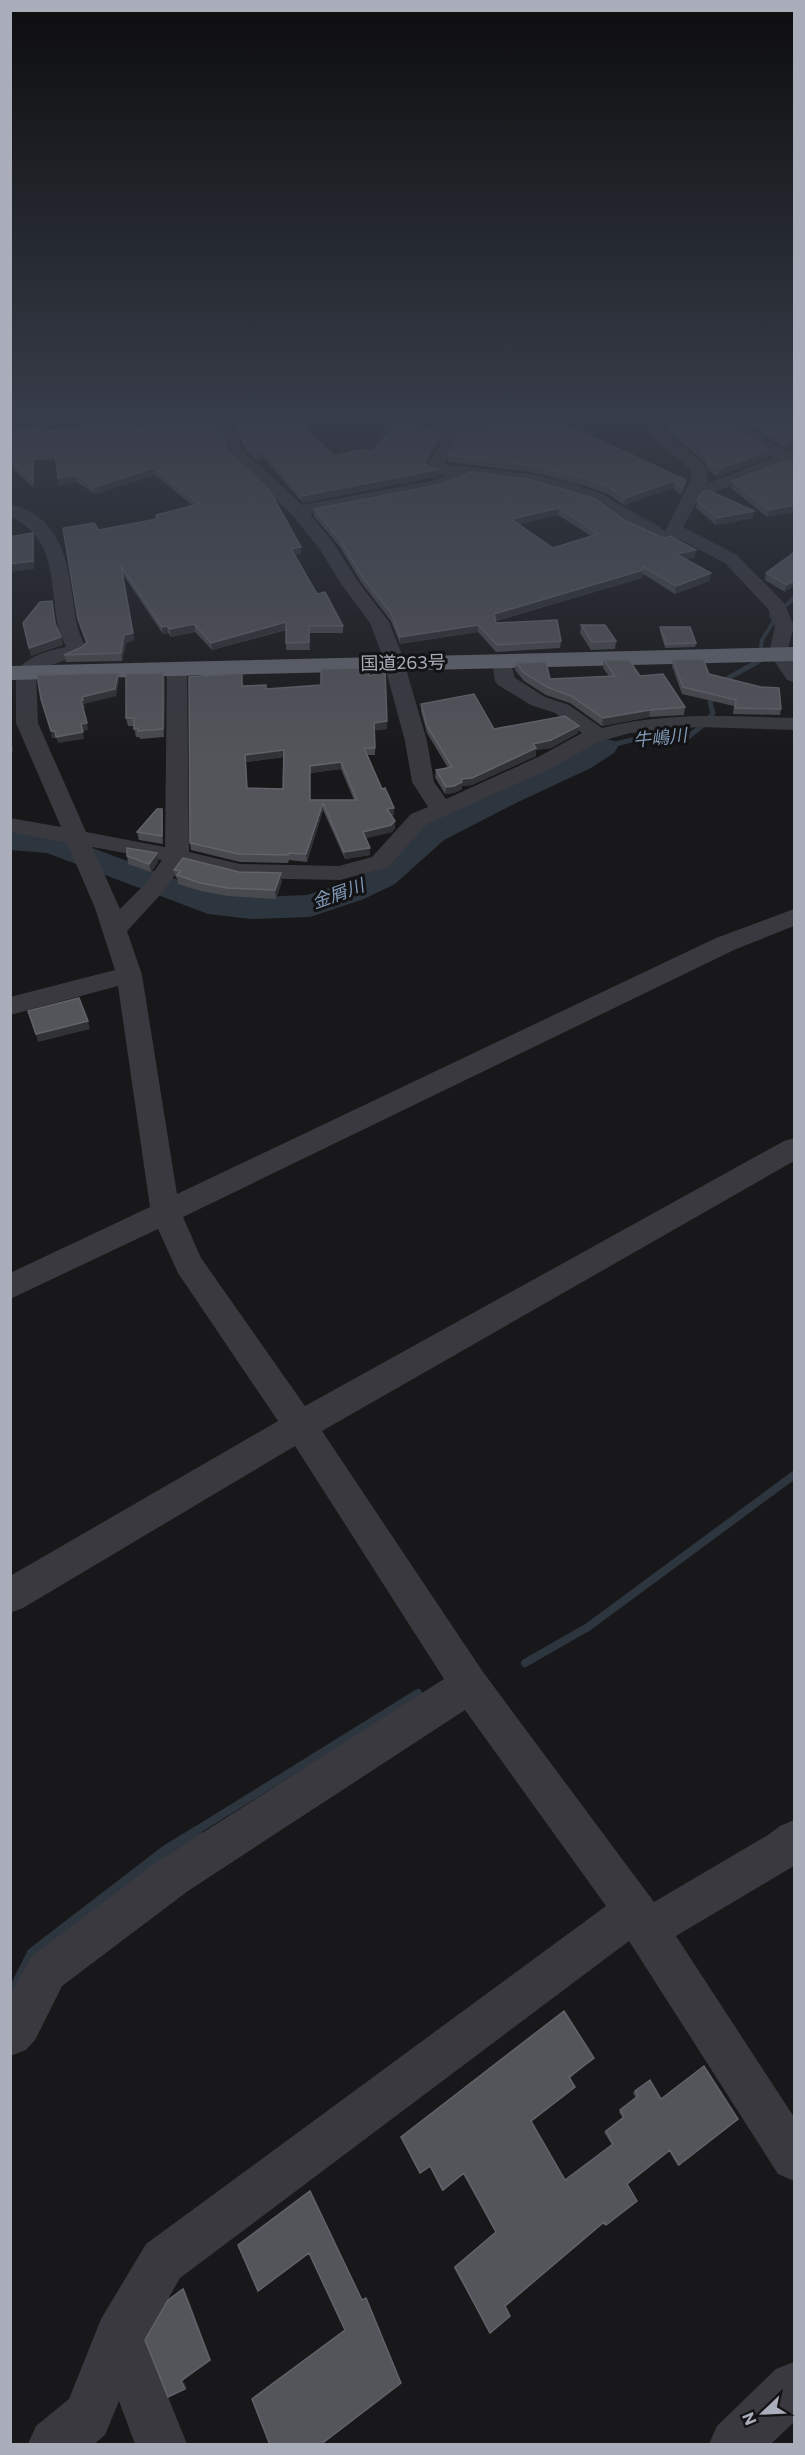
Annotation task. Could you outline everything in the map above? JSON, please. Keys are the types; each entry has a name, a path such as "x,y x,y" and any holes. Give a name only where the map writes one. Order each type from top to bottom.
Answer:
{"highway":[{"name":"国道263号","path":"18,672 786,654"}],"street":[{"path":"40,530 57,555 62,573 67,627 75,643 75,650 45,659 18,672 27,723 114,930 129,975 165,1211 189,1264 300,1426 470,1685 640,1921 795,2158"},
{"path":"313,530 379,622 416,741 423,782 436,802 445,808"},
{"path":"657,530 732,559 777,607 785,626 777,647 786,654 795,676"},
{"path":"671,534 673,530"},
{"path":"502,661 505,681 538,701 562,709 599,735"},
{"path":"114,930 166,872 177,668"},
{"path":"10,825 81,850 166,872 340,873 380,862 418,819 546,762 590,737 630,727 698,721 795,724"},
{"path":"10,1287 725,944 795,917"},
{"path":"10,1006 129,975"},
{"path":"10,1596 300,1426 795,1148"},
{"path":"10,2034 20,2024 47,1971 172,1876 470,1685"},
{"path":"54,2445 87,2417 119,2337 164,2261 640,1921 783,1850 795,1840"},
{"path":"119,2337 160,2445"},
{"path":"735,2445 795,2387"}],"building":[{"path":"63,530 291,530 301,547 291,549 317,594 325,592 343,626 309,626 309,642 286,643 286,622 211,643 194,624 170,629 167,626 162,627 121,566 133,633 124,635 121,653 64,655 82,647 87,642 78,619"},
{"path":"331,530 526,530 553,548 598,534 591,530 645,530 666,538 670,536 696,550 676,554 711,573 676,586 642,566 643,570 494,614 496,623 557,620 561,641 497,645 478,625 400,637 391,613 361,575"},
{"path":"33,533 33,561 10,564 10,537"},
{"path":"795,552 795,580 787,585 766,573"},
{"path":"52,601 55,623 61,637 29,648 23,623 40,602"},
{"path":"581,625 605,625 616,641 592,642"},
{"path":"660,627 690,627 696,643 666,644"},
{"path":"703,659 709,674 761,687 779,688 781,709 735,708 736,700 683,687 673,660"},
{"path":"604,660 629,660 640,676 663,674 685,707 603,718 571,696 547,687 524,673 516,663 546,662 550,679 615,676"},
{"path":"361,668 366,669 370,676 385,670 387,721 374,723 375,748 364,748 382,789 385,788 394,808 387,809 395,821 391,825 363,832 370,848 344,852 323,803 306,854 239,854 190,843 189,677 242,673 242,686 266,685 266,689 321,685 321,669","holes":["284,750 283,789 247,788 245,755","341,762 357,800 310,800 310,766"]},
{"path":"118,673 115,689 82,697 87,723 81,724 83,732 56,737 55,731 51,731 41,699 37,675"},
{"path":"163,673 163,729 138,731 138,728 134,729 134,718 126,718 126,674"},
{"path":"474,694 494,729 565,716 579,726 551,740 533,744 536,748 472,778 461,779 462,782 454,786 446,787 436,770 452,767 427,726 421,704"},
{"path":"157,809 162,809 162,836 137,832"},
{"path":"127,848 157,853 149,864 127,856"},
{"path":"183,858 239,872 281,873 275,890 227,888 200,883 177,875 181,871 174,870"},
{"path":"79,998 88,1021 36,1034 28,1011"},
{"path":"564,2011 594,2058 569,2077 575,2087 531,2121 565,2180 613,2144 606,2131 624,2117 620,2110 638,2096 635,2091 650,2080 661,2099 704,2066 738,2119 679,2165 670,2150 627,2184 637,2201 606,2225 604,2222 505,2306 510,2316 490,2333 455,2267 496,2232 464,2173 443,2190 430,2166 420,2173 401,2137"},
{"path":"310,2191 362,2300 366,2298 401,2383 320,2445 270,2445 252,2399 345,2330 309,2253 258,2291 238,2245"},
{"path":"183,2289 210,2360 181,2381 185,2389 168,2397 145,2340 168,2300"}],"waterway":[{"path":"784,607 794,598"},
{"name":"牛嶋川","path":"760,654 762,640 774,621 771,615"},
{"name":"牛嶋川","path":"721,682 759,661 760,652"},
{"name":"牛嶋川","path":"603,747 644,737 688,737 713,713 710,702 714,694"},
{"name":"金屑川","path":"10,840 52,844 208,903 251,908 310,906 352,892 383,877 433,833 507,795 580,762 603,747"},
{"path":"525,1663 588,1627 794,1475"},
{"path":"194,1832 418,1693"},
{"path":"12,1993 32,1953 166,1850 197,1831"}]}
